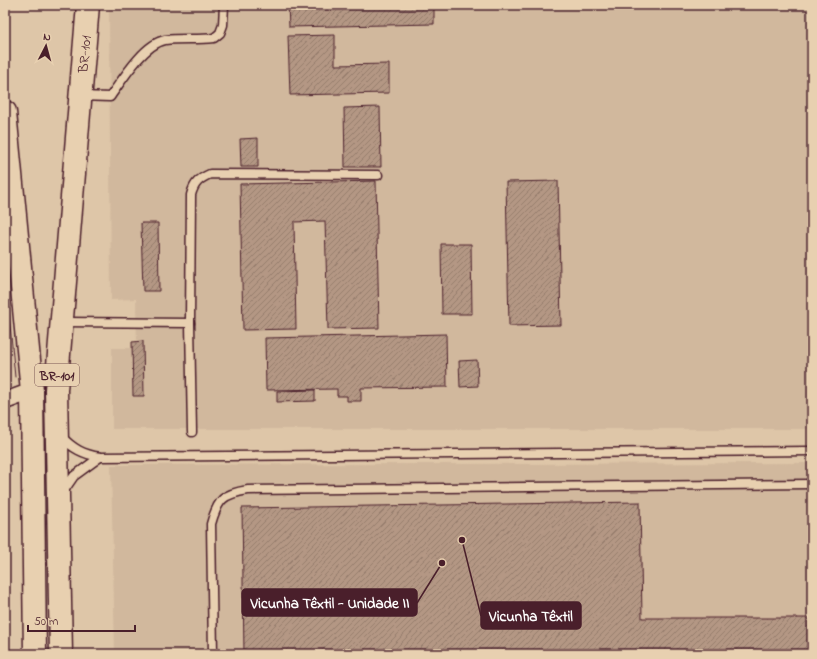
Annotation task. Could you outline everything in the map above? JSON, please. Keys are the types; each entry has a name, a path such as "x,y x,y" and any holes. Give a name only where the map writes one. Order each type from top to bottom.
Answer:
{"main road":[{"name":"BR-101","path":"61,654 56,390 88,5"},
{"name":"BR-101","path":"5,112 32,391 35,654"}],"street":[{"path":"5,401 32,391"}],"lane":[{"path":"80,96 110,97 140,56 156,43 164,40 214,38 220,33 223,25 224,5"},
{"path":"192,432 190,323 191,196 193,186 199,179 210,174 378,175"},
{"path":"62,322 190,323"},
{"path":"57,433 85,454 100,457 812,451"},
{"path":"59,499 74,476 100,457"},
{"path":"213,654 211,524 222,499 233,493 248,490 812,484"}],"shaded area":[{"path":"109,5 812,5 812,429 112,429 112,348 137,348 136,299 111,300"},
{"path":"812,463 812,654 115,654 111,465"}],"building":[{"path":"288,5 434,5 434,24 289,27"},
{"path":"335,35 335,65 389,64 389,93 290,95 288,36"},
{"path":"380,107 381,167 345,167 344,108"},
{"path":"258,138 258,167 241,167 240,139"},
{"path":"376,181 379,328 328,329 325,221 294,222 296,329 243,330 240,184"},
{"path":"558,181 561,325 509,326 506,182"},
{"path":"141,223 158,223 159,291 143,291"},
{"path":"441,244 471,244 472,314 442,314"},
{"path":"446,334 447,387 361,388 361,401 347,401 347,396 337,396 337,389 266,390 265,338"},
{"path":"143,341 144,396 133,396 132,342"},
{"path":"477,360 478,386 460,387 459,361"},
{"path":"315,390 315,401 277,402 277,391"},
{"path":"640,502 642,618 812,618 812,654 244,654 242,508"}],"tram line":[{"path":"5,273 15,377"}],"place":[{"name":"Vicunha Têxtil","path":"462,540"},
{"name":"Vicunha Têxtil - Unidade II","path":"442,563"}]}
